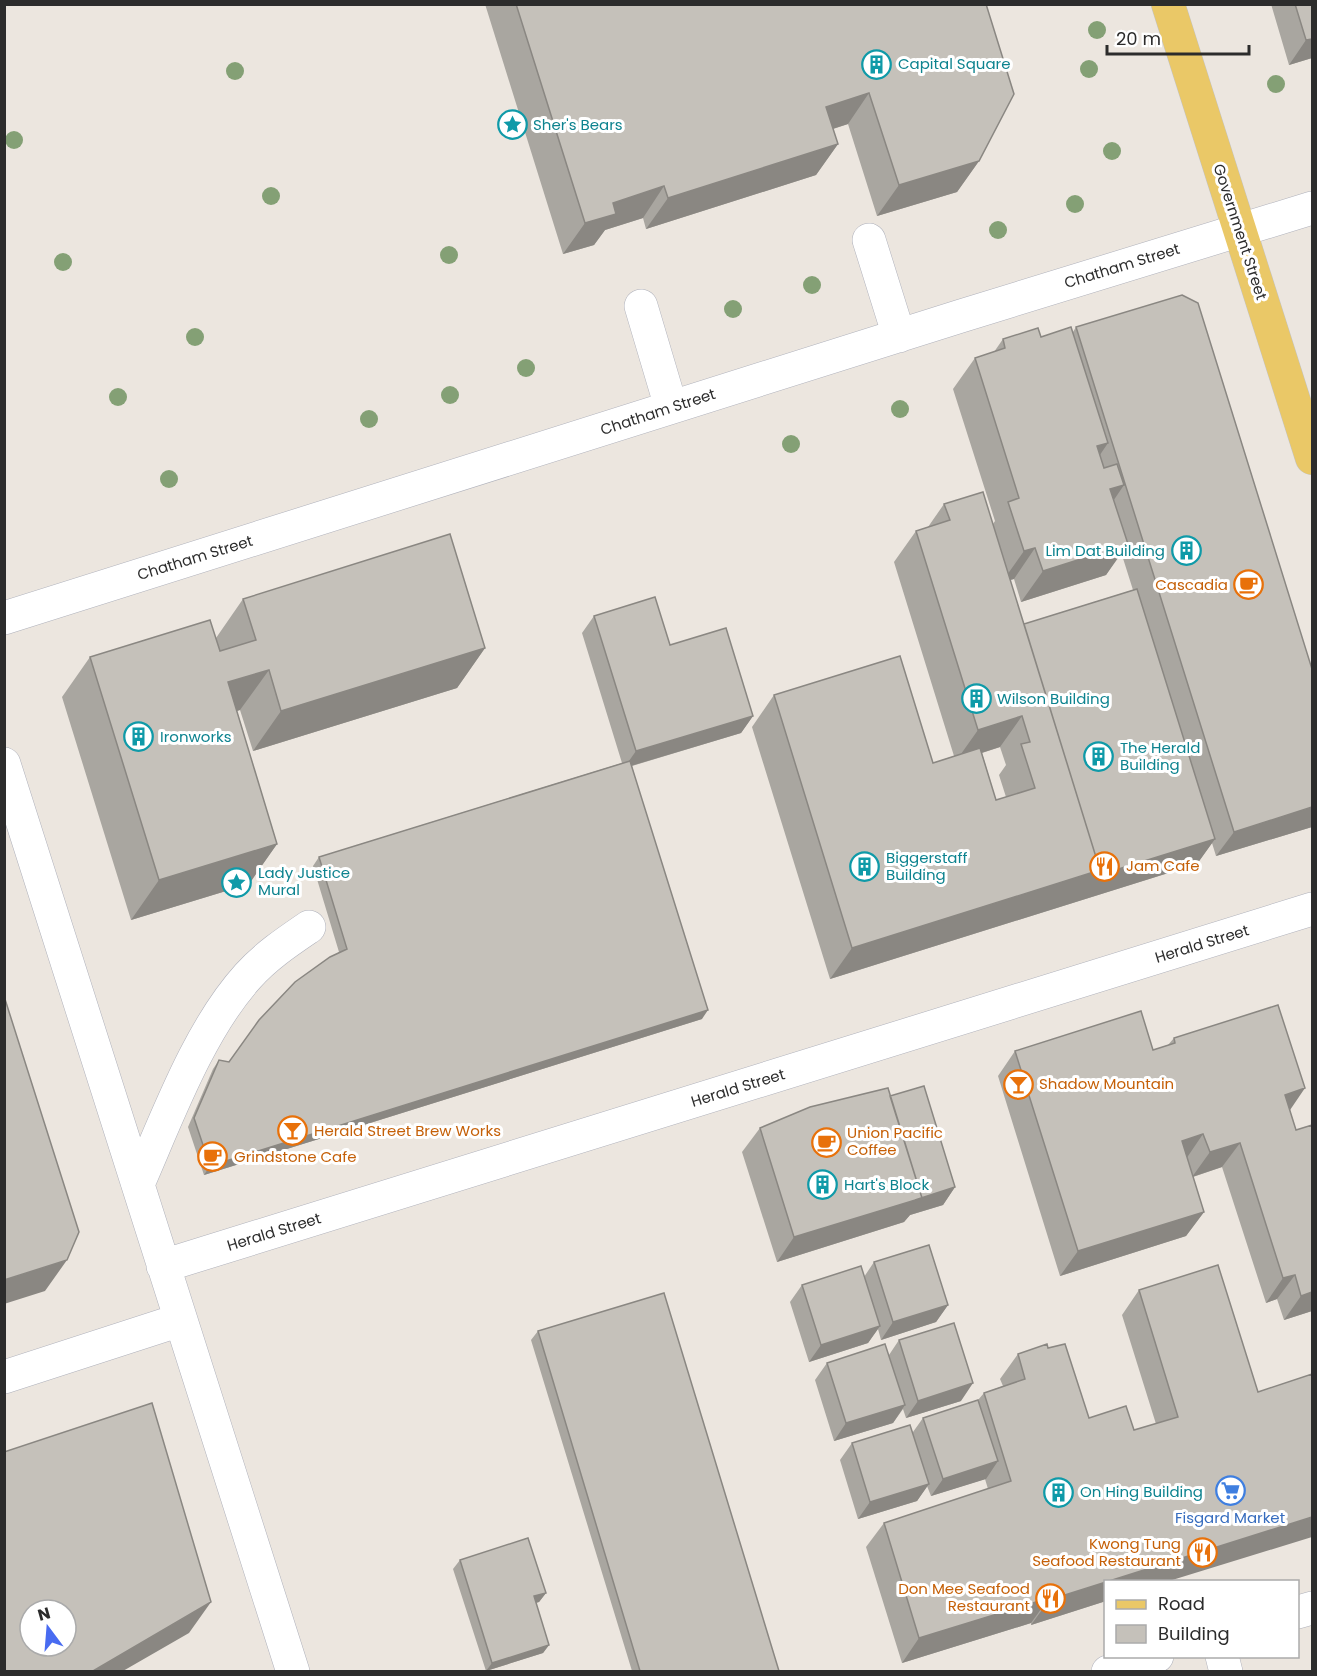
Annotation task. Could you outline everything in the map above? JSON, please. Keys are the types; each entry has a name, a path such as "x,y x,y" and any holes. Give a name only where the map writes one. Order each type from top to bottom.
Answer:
{"main road":[{"name":"Government Street","path":"1168,4 1312,458"}],"street":[{"name":"Chatham Street","path":"4,618 671,407 1312,208"},
{"path":"869,240 898,336"},
{"path":"640,306 671,407"},
{"path":"4,764 293,1671"},
{"name":"Herald Street","path":"163,1266 1312,909"},
{"path":"138,1184 181,1086 216,1020 247,977 276,949 309,927"},
{"path":"4,1377 180,1320"},
{"path":"1108,1671 1150,1658"}],"building":[{"path":"516,4 986,4 1014,94 979,161 899,185 869,93 826,107 838,144 668,198 664,186 613,203 616,214 585,223"},
{"path":"1295,4 1312,4 1312,39 1306,40"},
{"name":"Lim Dat Building","path":"1182,295 1198,303 1312,669 1312,807 1234,832 1076,327"},
{"path":"1071,327 1108,443 1097,446 1104,468 1117,464 1124,485 1110,489 1128,544 1043,571 1035,548 1024,551 1008,502 1019,498 975,358 1005,348 1003,339 1038,328 1041,337"},
{"path":"983,492 1100,870 852,948 774,695 900,656 933,763 980,748 996,800 1035,788 1021,744 1030,742 1022,716 978,730 916,531 950,520 944,504"},
{"name":"Ironworks","path":"450,534 485,648 281,711 269,670 228,682 277,844 159,880 90,657 210,620 220,651 256,640 243,599"},
{"name":"The Herald Building","path":"1137,589 1215,839 1096,876 1100,870 1024,624"},
{"path":"655,597 670,645 726,628 753,716 636,751 594,616"},
{"path":"630,761 708,1010 210,1166 194,1118 219,1060 229,1062 259,1020 295,982 330,957 347,949 319,857"},
{"path":"4,996 79,1232 67,1260 4,1280"},
{"path":"1278,1005 1305,1088 1285,1095 1296,1130 1312,1125 1312,1292 1301,1296 1295,1275 1283,1278 1240,1143 1210,1152 1203,1134 1182,1141 1204,1212 1078,1251 1015,1051 1141,1011 1153,1050 1175,1043 1174,1038"},
{"path":"924,1086 955,1187 922,1198 890,1096"},
{"name":"Hart's Block","path":"888,1088 922,1198 794,1237 760,1128 810,1107"},
{"path":"929,1245 948,1305 893,1322 874,1262"},
{"path":"1218,1265 1258,1392 1312,1374 1312,1517 1112,1580 1104,1580 1104,1583 1049,1600 1049,1598 919,1638 884,1523 1011,1481 984,1393 1025,1379 1018,1354 1047,1344 1048,1348 1065,1344 1089,1418 1126,1406 1134,1430 1178,1417 1139,1290"},
{"path":"861,1266 880,1326 821,1345 802,1285"},
{"path":"664,1293 779,1671 640,1671 538,1331"},
{"path":"954,1323 973,1383 918,1401 899,1340"},
{"path":"885,1344 905,1405 846,1423 827,1363"},
{"path":"978,1400 998,1461 943,1479 923,1418"},
{"path":"152,1403 211,1602 93,1671 4,1671 4,1452"},
{"path":"910,1425 929,1484 870,1502 852,1443"},
{"path":"528,1538 546,1593 534,1596 549,1645 492,1663 460,1560"}],"place":[{"name":"Capital Square","path":"877,64"},
{"name":"Sher's Bears","path":"512,125"},
{"name":"Lim Dat Building","path":"1186,551"},
{"name":"Cascadia","path":"1249,585"},
{"name":"Wilson Building","path":"976,699"},
{"name":"Ironworks","path":"139,737"},
{"name":"The Herald Building","path":"1099,757"},
{"name":"Jam Cafe","path":"1105,866"},
{"name":"Biggerstaff Building","path":"865,867"},
{"name":"Lady Justice Mural","path":"237,882"},
{"name":"Shadow Mountain","path":"1018,1084"},
{"name":"Herald Street Brew Works","path":"293,1131"},
{"name":"Union Pacific Coffee","path":"826,1142"},
{"name":"Grindstone Cafe","path":"213,1157"},
{"name":"Hart's Block","path":"823,1185"},
{"name":"Fisgard Market","path":"1230,1491"},
{"name":"On Hing Building","path":"1059,1492"},
{"name":"Kwong Tung Seafood Restaurant","path":"1202,1553"},
{"name":"Don Mee Seafood Restaurant","path":"1051,1598"}]}
